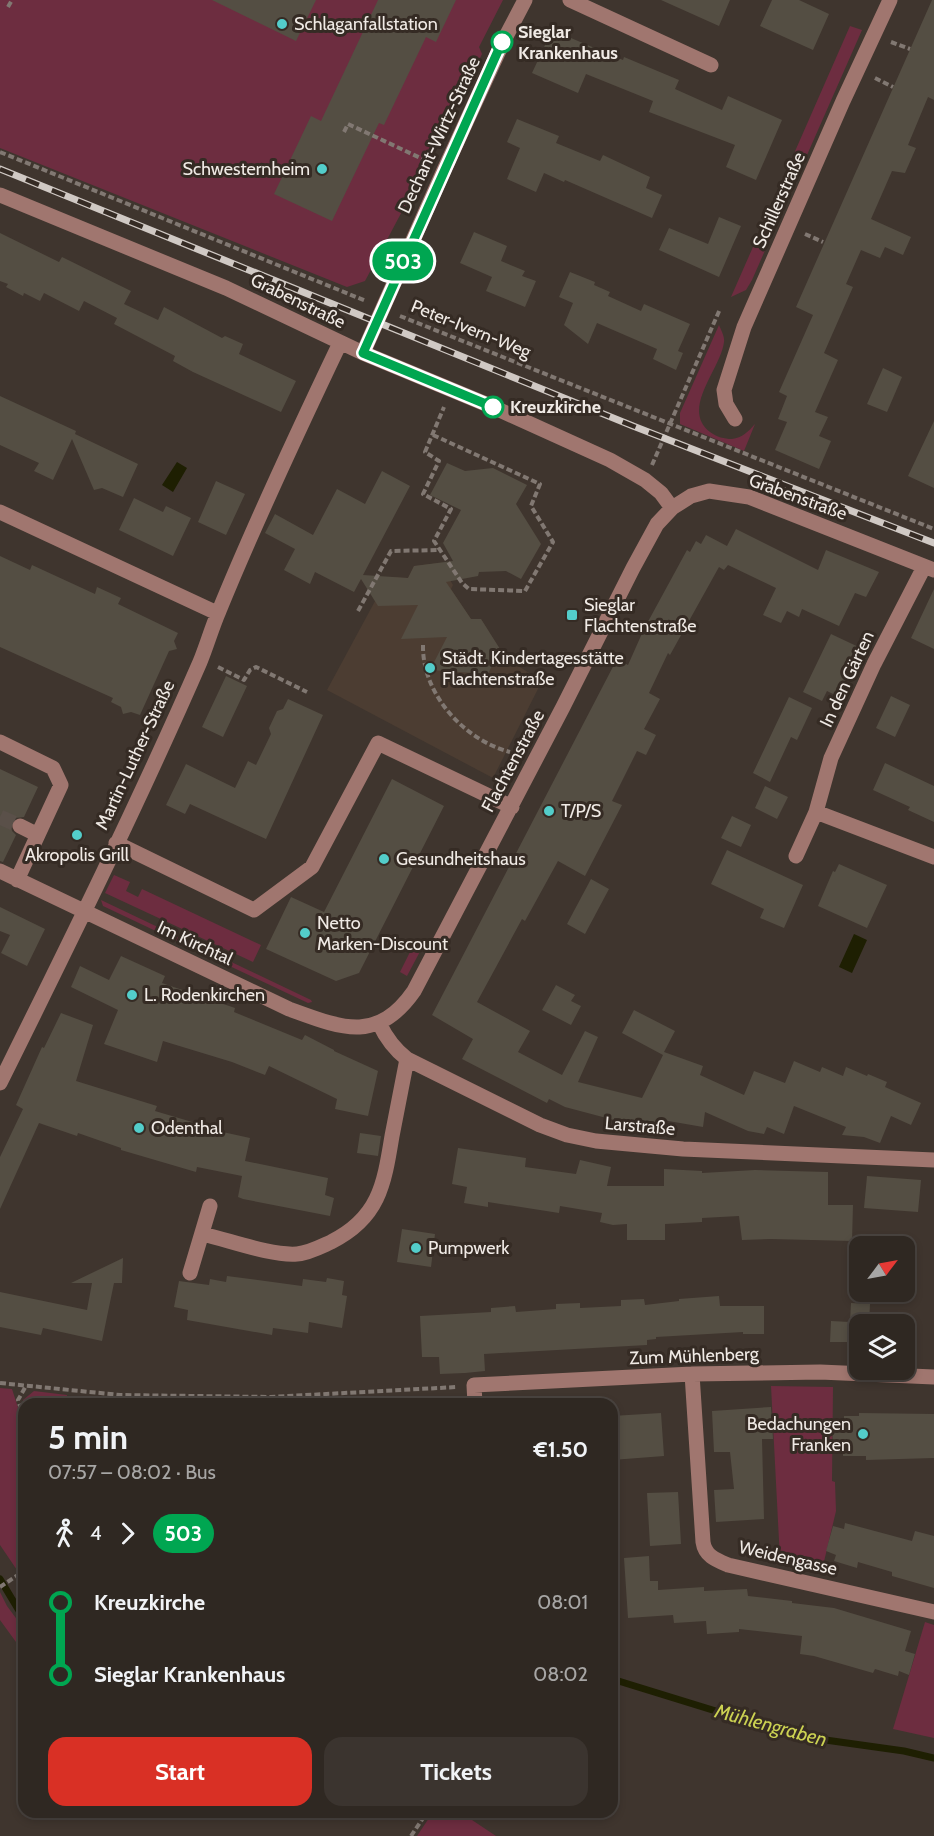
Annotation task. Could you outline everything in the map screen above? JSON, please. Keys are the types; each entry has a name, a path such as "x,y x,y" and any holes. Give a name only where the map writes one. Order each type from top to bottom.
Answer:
{"street":[{"name":"Dechant-Wirtz-Straße","path":"363,353 502,42 525,0"},
{"path":"570,0 711,64"},
{"name":"Schillerstraße","path":"735,419 726,404 724,390 744,327 890,0"},
{"name":"Grabenstraße","path":"0,195 226,288 340,343 610,460 645,480 661,493 672,508 691,496 709,491 749,497 929,568"},
{"name":"Martin-Luther-Straße","path":"0,1083 148,776 201,659 217,613 275,480 340,343"},
{"name":"Flachtenstraße","path":"378,1023 402,1007 414,991 512,807 657,524 672,508"},
{"path":"0,512 217,613"},
{"name":"In den Gärten","path":"796,856 816,812 831,758 873,664 929,568"},
{"path":"0,742 45,762 53,768 61,784 18,880"},
{"path":"116,843 254,910 312,867 378,743 512,807"},
{"path":"816,812 934,857"},
{"path":"20,826 38,835"},
{"name":"Im Kirchtal","path":"0,872 289,1009 351,1028 368,1027 378,1023"},
{"name":"Larstraße","path":"378,1023 391,1044 407,1059 540,1125 567,1135 596,1141 683,1149 934,1160"},
{"path":"202,1234 280,1253 297,1254 323,1246 360,1223 369,1212 382,1186 407,1059"},
{"path":"190,1273 210,1206"},
{"name":"Zum Mühlenberg","path":"474,1385 692,1374 820,1372 934,1377"},
{"name":"Weidengasse","path":"692,1374 703,1542 704,1550 708,1554 728,1565 934,1612"},
{"path":"474,1385 475,1398"}],"path":[{"path":"8,7 12,0"},
{"path":"344,132 348,124 444,170"},
{"name":"Peter-Ivern-Weg","path":"0,152 934,530"},
{"path":"645,480 720,309"},
{"path":"433,435 540,484 531,506 553,542 525,591 469,589 462,583 434,540 451,509 423,494 439,461 425,452 451,390"},
{"path":"358,610 391,551 440,550"},
{"path":"423,645 423,663 427,677 440,701 457,721 470,731 485,741 510,752"},
{"path":"201,659 244,680 250,670 256,667 307,692"},
{"path":"0,1383 120,1395 270,1397 474,1385"},
{"path":"19,1398 27,1385"},
{"path":"0,1587 18,1576"},
{"path":"411,1836 423,1818"}],"shaded area":[{"path":"0,0 503,0 479,47 482,54 431,157 365,281 347,287 0,148"},
{"path":"850,26 862,30 752,280 746,290 731,297"},
{"path":"719,325 724,342 700,401 699,412 702,423 710,432 723,438 739,437 755,424 744,451 680,424 680,413"},
{"path":"177,462 187,468 173,492 162,485"},
{"name":"Städt. Kindertagesstätte Flachtenstraße","path":"440,563 453,585 451,589 471,619 481,619 502,653 501,655 542,681 493,778 327,690 388,577 408,578 414,566"},
{"path":"114,875 130,882 126,891 138,897 142,889 261,945 253,962 105,893"},
{"path":"101,900 312,1002 308,1003 103,906"},
{"path":"854,934 867,940 852,973 839,967"},
{"path":"414,944 424,944 407,976 400,972"},
{"path":"771,1386 833,1387 832,1481 835,1482 836,1511 822,1570 780,1560"},
{"path":"0,1388 12,1389 18,1408 18,1572 0,1545"},
{"path":"34,1391 67,1395 67,1398 25,1398"},
{"path":"0,1592 18,1621 18,1645 0,1620"},
{"path":"925,1622 934,1625 934,1738 893,1729"},
{"path":"429,1818 469,1818 496,1836 417,1836"}],"building":[{"name":"Schlaganfallstation","path":"212,0 316,0 296,41"},
{"path":"378,0 456,0 436,42 426,37 384,125 379,123 332,221 274,194 311,116 321,121"},
{"path":"661,0 730,0 719,26"},
{"path":"772,0 799,0 829,14 813,50 760,26"},
{"path":"932,0 934,0 934,100 928,97 908,145 916,148 905,173 892,171 871,219 911,237 903,255 885,247 880,258 861,250 846,284 853,287 824,353 838,360 815,412 828,417 819,436 831,441 819,469 775,450 787,422 778,419 787,396 779,392 813,315 796,307"},
{"path":"552,30 623,60 624,57 679,80 675,89 722,110 728,96 782,120 756,180 726,167 735,145 649,112 653,101 586,74 578,93 532,73"},
{"path":"517,119 559,136 556,143 600,161 603,155 650,177 646,188 662,195 652,218 544,173 536,192 507,179 520,148 507,142"},
{"path":"719,217 741,226 719,277 659,250 669,228 708,244"},
{"path":"474,232 507,246 501,261 525,271 522,276 536,281 525,307 486,291 492,277 460,263"},
{"path":"0,233 59,262 62,257 131,291 124,304 158,320 164,307 222,338 225,336 243,344 239,354 296,381 281,412 173,361 175,356 114,324 117,318 84,301 79,311 44,293 40,301 24,293 23,296 6,287 8,284 0,281"},
{"path":"570,272 595,282 594,285 610,292 608,296 641,311 644,304 690,324 678,351 683,353 676,370 653,359 657,349 597,323 588,344 564,325 573,303 559,297"},
{"path":"883,368 902,377 887,412 867,404"},
{"path":"0,396 76,431 75,434 138,464 123,497 102,488 94,490 72,439 53,480 34,471 39,463 0,445"},
{"path":"934,421 934,488 908,476"},
{"path":"447,463 465,471 493,468 527,485 516,504 541,544 521,579 506,571 479,572 478,576 446,582 471,619 481,619 500,649 488,674 430,670 447,637 401,639 418,605 378,606 361,579 354,592 315,572 310,584 284,570 295,549 265,533 275,514 313,535 337,489 365,504 382,471 410,486 363,575 408,578 414,566 453,561 443,543 461,510 430,495"},
{"path":"216,481 245,494 226,535 198,522"},
{"path":"134,498 163,512 166,506 191,518 173,556 119,530"},
{"path":"736,529 818,570 826,550 879,572 866,597 855,593 839,626 802,609 799,617 787,611 781,623 763,615 776,588 728,565 724,570 719,567 670,655 668,653 649,693 660,699 644,729 656,735 646,755 637,751 612,801 622,805 585,876 558,861 525,921 522,919 477,1002 530,1031 518,1052 562,1075 585,1031 598,1037 578,1082 642,1098 663,1055 622,1033 634,1010 675,1031 664,1052 703,1066 700,1075 744,1095 754,1071 785,1083 794,1061 820,1072 822,1067 843,1076 846,1067 867,1076 868,1074 887,1082 885,1087 921,1103 911,1125 891,1116 880,1143 864,1137 842,1135 846,1127 794,1106 784,1134 767,1127 764,1134 748,1131 705,1112 703,1127 657,1119 657,1124 614,1118 614,1120 565,1107 549,1099 547,1103 462,1059 473,1039 432,1015 617,659 628,665 644,629 687,550 690,552 696,541 701,544 706,535 727,546"},
{"path":"0,556 30,570 32,565 95,594 97,587 121,598 118,604 178,633 174,641 177,649 169,651 140,715 131,712 123,714 121,707 111,702 113,698 0,647"},
{"path":"934,589 934,649 911,638"},
{"path":"831,634 865,650 841,698 827,691 822,701 803,692"},
{"path":"226,676 247,686 223,737 202,727"},
{"path":"891,696 910,705 895,737 876,728"},
{"path":"789,697 812,708 797,740 791,737 770,782 753,773"},
{"path":"288,699 323,715 266,839 190,804 185,814 166,805 186,764 235,788 248,761 256,765 271,734 269,728 277,711 283,709"},
{"path":"885,763 934,786 934,822 908,810 910,807 873,790"},
{"path":"0,769 38,787 24,817 15,818 11,822 12,831 16,835 3,862 0,861"},
{"name":"Gesundheitshaus","path":"392,779 444,806 359,973 336,981 266,949 291,897 324,912"},
{"path":"765,786 788,797 777,819 755,808"},
{"path":"732,816 751,825 741,847 721,838"},
{"path":"727,850 803,885 784,928 760,918 764,909 711,884"},
{"path":"839,864 887,885 867,928 818,906 833,871 835,872"},
{"path":"591,879 609,889 585,934 567,924"},
{"path":"0,907 45,929 27,966 1,953 10,935 0,931"},
{"path":"121,956 165,976 162,983 235,1008 234,1012 302,1040 305,1035 378,1071 368,1116 335,1109 337,1099 269,1066 265,1075 232,1062 163,1041 157,1062 104,1044 118,1010 71,987 80,966 109,980"},
{"path":"556,985 575,995 571,1001 581,1006 571,1025 542,1010"},
{"path":"61,1013 93,1025 76,1081 157,1106 155,1111 209,1127 209,1129 250,1138 245,1161 328,1178 325,1195 334,1198 330,1216 238,1197 242,1176 197,1167 196,1172 121,1150 121,1148 78,1133 77,1136 39,1123 0,1209 0,1157 23,1109 16,1105 42,1047 44,1048"},
{"path":"360,1133 381,1136 378,1156 357,1153"},
{"path":"458,1148 526,1158 525,1167 576,1174 580,1160 611,1167 607,1186 664,1186 664,1169 702,1171 702,1173 755,1170 828,1172 828,1205 853,1205 852,1236 849,1236 849,1241 742,1240 739,1216 702,1218 702,1222 665,1224 665,1240 627,1240 627,1224 613,1225 600,1222 602,1213 560,1206 559,1213 488,1202 488,1207 464,1203 467,1187 452,1184"},
{"path":"867,1176 921,1180 918,1212 864,1208"},
{"name":"Pumpwerk","path":"402,1229 435,1234 431,1267 397,1262"},
{"path":"123,1258 122,1283 114,1283 102,1341 43,1328 41,1335 0,1327 0,1292 87,1310 92,1283 71,1283"},
{"path":"227,1276 302,1286 303,1279 326,1282 327,1278 344,1281 342,1295 347,1296 342,1328 309,1322 308,1333 273,1328 272,1335 187,1320 188,1310 174,1307 179,1281 209,1285 210,1279 226,1282"},
{"path":"719,1296 720,1306 764,1306 764,1334 743,1334 743,1332 656,1337 656,1339 647,1340 647,1345 484,1354 485,1371 465,1373 440,1374 439,1357 422,1357 420,1316 491,1312 491,1308 515,1306 516,1312 556,1309 556,1304 580,1303 580,1308 621,1306 621,1300 644,1299 645,1305 679,1301 679,1299"},
{"path":"851,1303 870,1304 870,1314 850,1314"},
{"path":"831,1321 849,1322 849,1342 830,1342"},
{"path":"771,1407 773,1439 762,1439 764,1519 716,1522 714,1490 734,1489 730,1452 714,1452 712,1411"},
{"path":"661,1413 664,1456 618,1460 618,1416"},
{"path":"859,1413 934,1414 934,1458 866,1460 866,1456 843,1456 843,1447 833,1447 832,1421 844,1421 844,1416 859,1416"},
{"path":"678,1492 681,1544 650,1546 647,1493"},
{"path":"845,1523 912,1541 915,1531 934,1536 934,1588 892,1576 892,1572 858,1562 857,1568 834,1561 836,1555 826,1551 833,1526 844,1529"},
{"path":"649,1556 650,1581 658,1581 658,1590 704,1587 704,1591 747,1589 748,1596 834,1608 911,1631 905,1651 915,1654 909,1675 899,1671 898,1676 875,1669 873,1673 800,1654 802,1636 739,1629 739,1632 707,1634 706,1621 674,1623 673,1615 628,1618 624,1558"}],"waterway":[{"name":"Mühlengraben","path":"0,1579 18,1609"},
{"name":"Mühlengraben","path":"618,1681 797,1736 904,1751 934,1758"}],"tunnel":[{"path":"0,817 20,826"}],"railway":[{"path":"0,169 633,426 934,543"}],"bus line":[{"name":"503","path":"493,407 363,353 502,42"}],"place":[{"name":"Schlaganfallstation","path":"282,24"},
{"name":"Sieglar Krankenhaus","path":"502,42"},
{"name":"Schwesternheim","path":"322,169"},
{"name":"Kreuzkirche","path":"493,407"},
{"name":"Sieglar Flachtenstraße","path":"572,615"},
{"name":"Städt. Kindertagesstätte Flachtenstraße","path":"430,668"},
{"name":"T/P/S","path":"549,811"},
{"name":"Akropolis Grill","path":"77,835"},
{"name":"Gesundheitshaus","path":"384,859"},
{"name":"Netto Marken-Discount","path":"305,933"},
{"name":"L. Rodenkirchen","path":"132,995"},
{"name":"Odenthal","path":"139,1128"},
{"name":"Pumpwerk","path":"416,1248"},
{"name":"Bedachungen Franken","path":"863,1434"}]}
